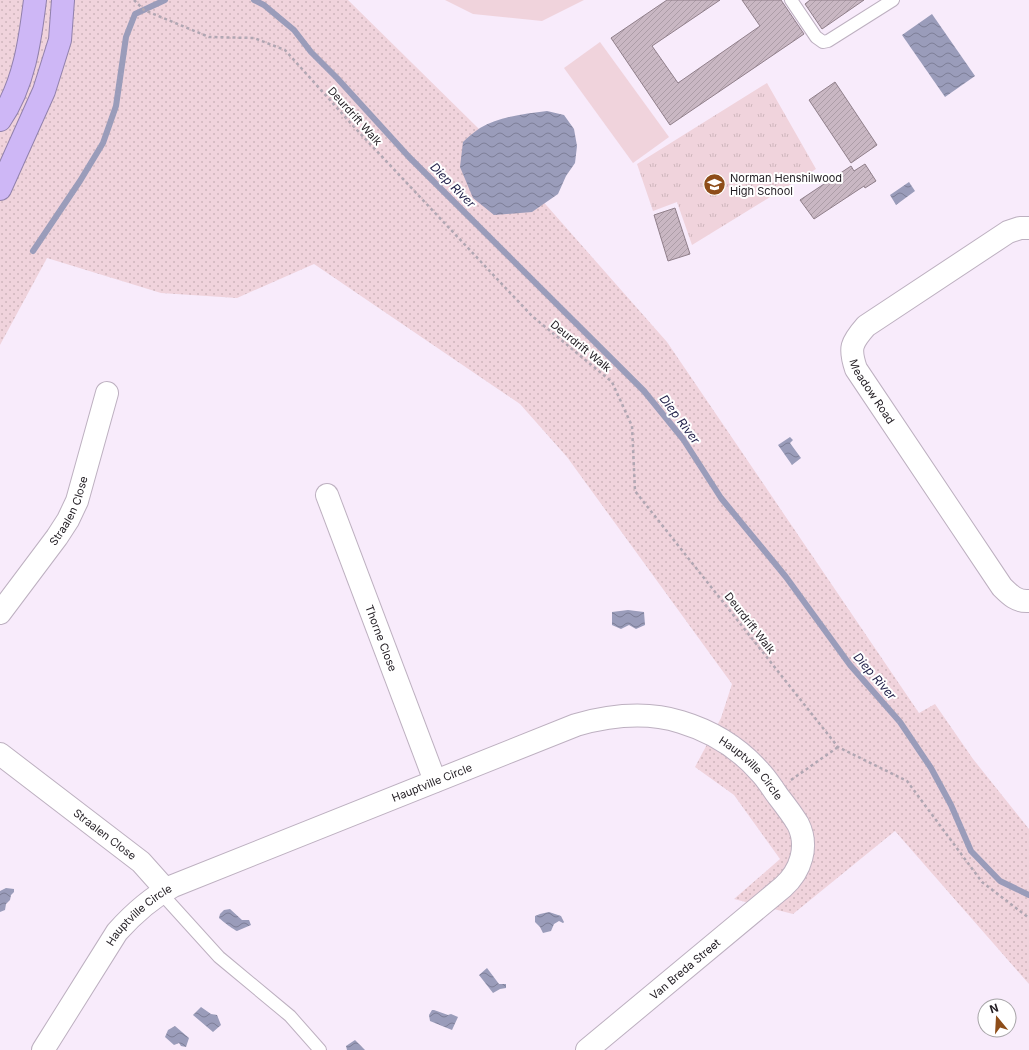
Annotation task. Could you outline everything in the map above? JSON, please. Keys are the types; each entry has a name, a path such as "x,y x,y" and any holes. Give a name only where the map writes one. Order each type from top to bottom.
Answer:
{"highway":[{"path":"0,120 19,82 30,39 35,0"},
{"path":"0,189 44,91 60,40 62,0"}],"street":[{"name":"Meadow Road","path":"1029,228 1020,228 1008,232 866,326 855,338 851,354 856,369 1002,587 1013,598 1029,601"},
{"name":"Straalen Close","path":"0,613 68,520 77,500 107,393"},
{"name":"Thorne Close","path":"327,495 435,781"},
{"name":"Hauptville Circle","path":"43,1050 117,932 144,904 163,892 180,883 435,781 576,725 596,719 638,715 659,717 680,722 716,736 747,758 775,792 798,825 802,834 803,844 800,863 796,872 783,887"},
{"name":"Straalen Close","path":"0,754 141,862 163,892"},
{"name":"Van Breda Street","path":"587,1050 783,887"}],"lane":[{"path":"791,0 819,40 828,41 893,0"},
{"path":"163,892 219,957 290,1016 320,1050"}],"path":[{"name":"Deurdrift Walk","path":"134,0 144,10 209,37 254,38 285,50 356,129 532,316 612,382 632,426 635,491 838,747 907,781 982,882 1029,918"},
{"path":"775,792 838,747"}],"green space":[{"path":"0,0 348,0 479,129 667,342 919,713 935,704 973,759 1029,829 1029,984 895,831 793,914 734,899 780,859 734,795 695,767 721,718 732,684 567,457 520,404 314,264 237,298 161,293 47,258 0,345"},
{"path":"445,0 584,0 542,21 473,14"},
{"path":"600,42 669,137 633,163 564,68"},
{"path":"767,83 816,169 692,245 677,202 653,211 637,164"}],"water":[{"path":"932,14 975,76 945,97 902,35"},
{"path":"547,111 564,115 574,129 577,146 575,163 566,176 558,194 532,212 494,215 473,198 460,167 463,142 480,128 496,121 513,116"},
{"path":"909,182 915,191 896,205 890,195"},
{"path":"790,437 793,440 790,443 801,458 792,465 778,445"},
{"path":"628,610 644,612 645,625 636,629 629,625 621,629 612,625 612,612"},
{"path":"6,888 14,889 14,892 6,904 5,910 0,912 0,891"},
{"path":"230,909 242,920 249,920 251,925 237,931 219,918 220,914 224,910"},
{"path":"549,912 561,916 564,922 559,921 554,924 551,931 543,933 535,922 535,916"},
{"path":"487,968 499,984 506,984 506,988 500,989 493,993 479,975"},
{"path":"201,1007 211,1014 217,1015 221,1025 213,1032 193,1015"},
{"path":"432,1010 458,1017 452,1030 430,1021 429,1015"},
{"path":"175,1026 189,1038 186,1047 181,1046 179,1043 174,1045 165,1037 168,1030"},
{"path":"355,1040 365,1050 347,1050 346,1046"}],"building":[{"path":"667,0 720,0 652,46 678,83 760,26 742,0 781,0 804,34 670,125 611,38"},
{"path":"810,0 864,0 822,29 805,4"},
{"path":"835,82 877,145 851,163 809,100"},
{"path":"865,164 876,181 865,188 864,186 814,219 800,200 851,166 854,171"},
{"path":"675,208 690,254 668,261 654,215"}],"waterway":[{"path":"33,251 80,181 103,143 116,106 126,37 135,14 165,0"},
{"name":"Diep River","path":"254,0 264,5 294,30 311,52 337,78 409,157 644,391 683,439 721,498 786,577 850,665 900,722 931,768 951,805 971,851 1000,881 1029,895"}],"place":[{"name":"Norman Henshilwood High School","path":"714,184"}]}
